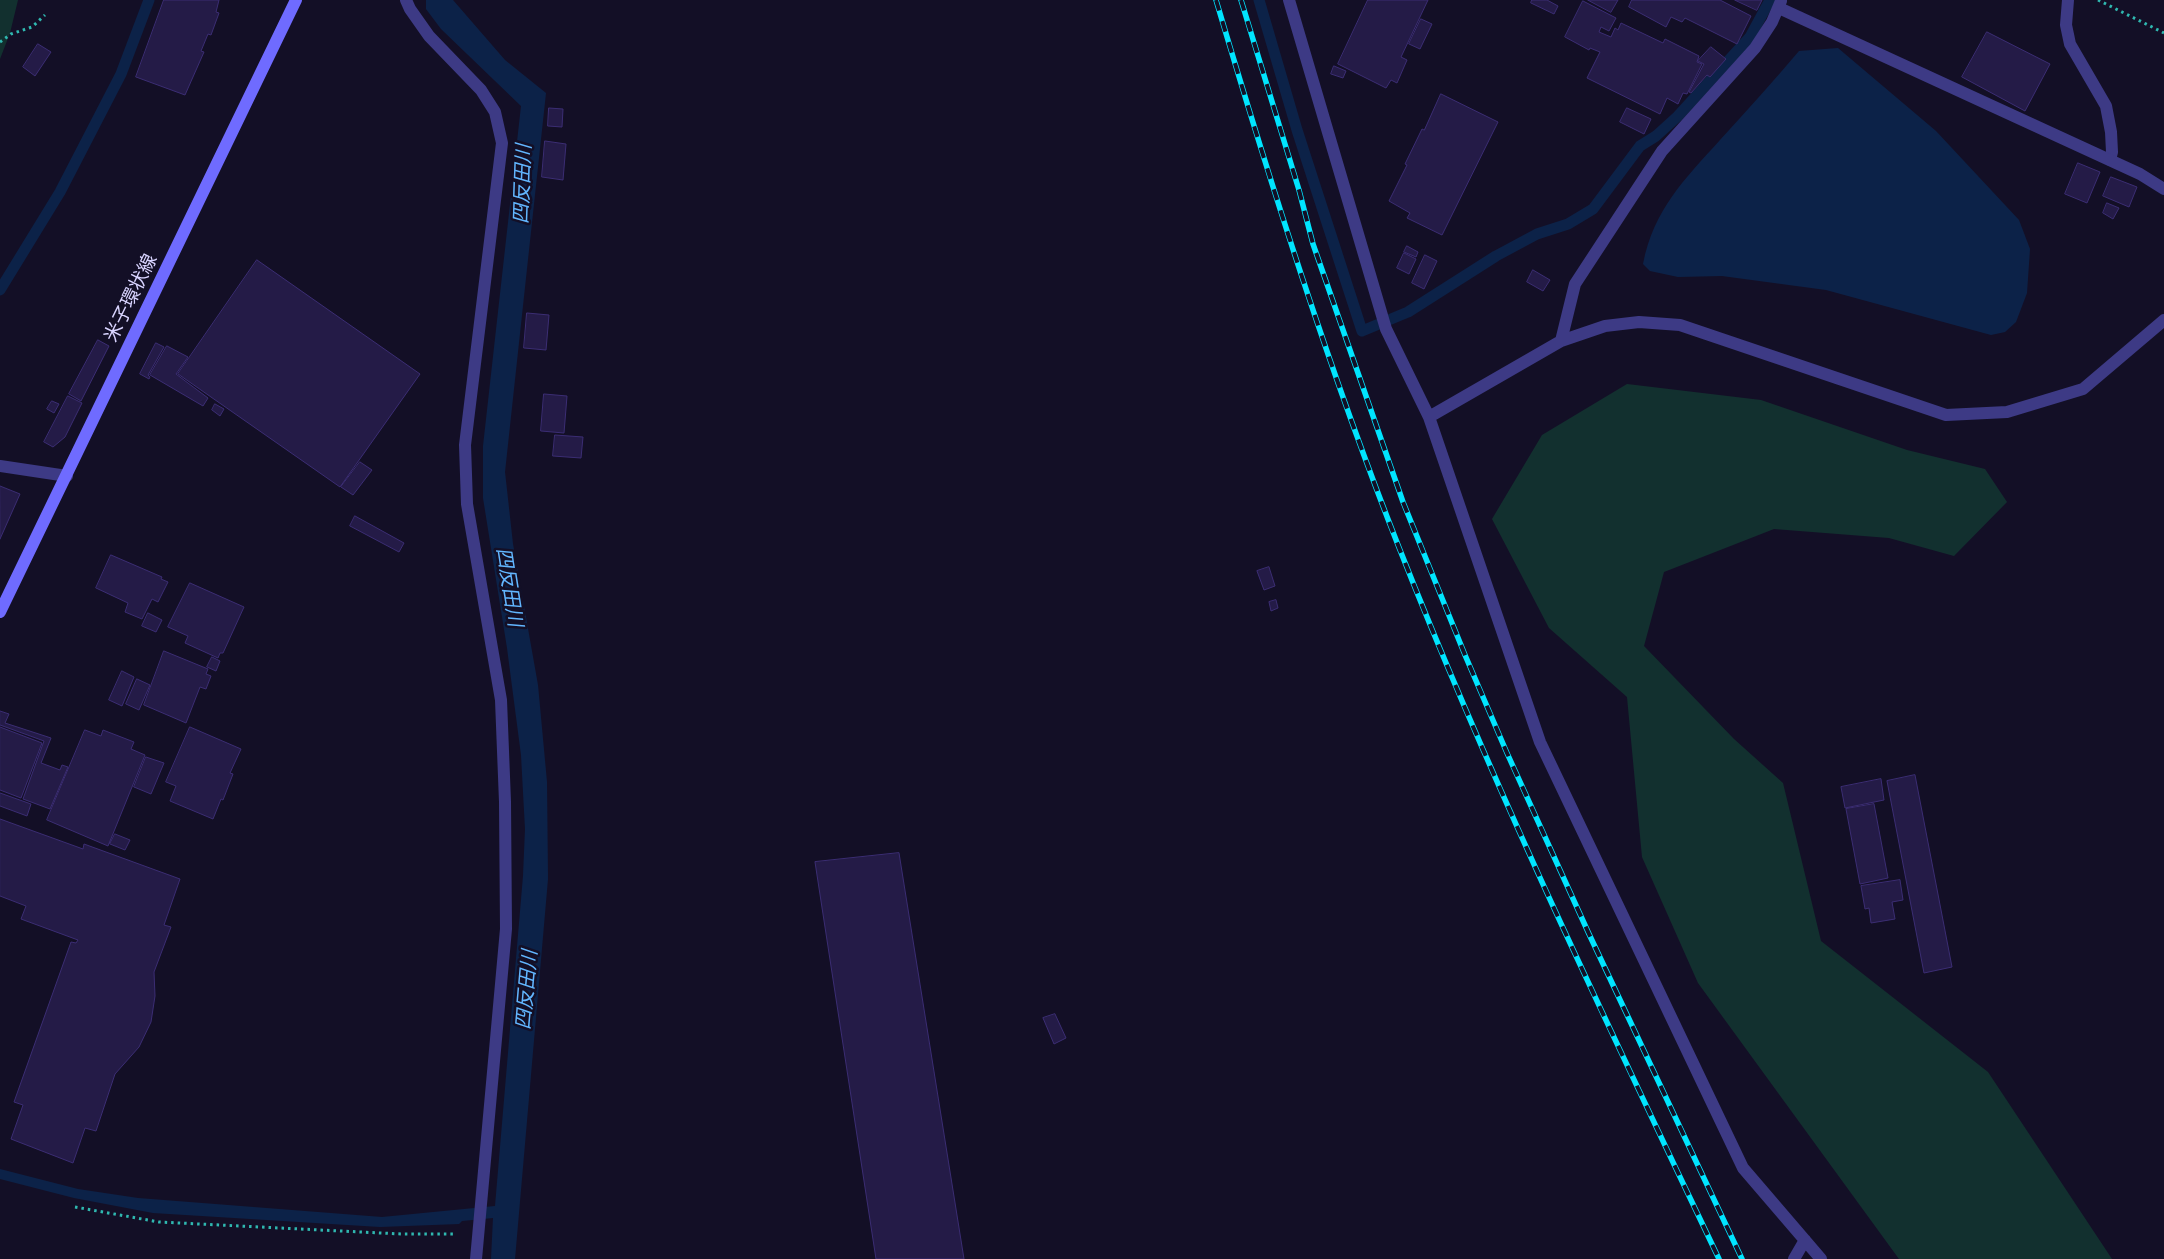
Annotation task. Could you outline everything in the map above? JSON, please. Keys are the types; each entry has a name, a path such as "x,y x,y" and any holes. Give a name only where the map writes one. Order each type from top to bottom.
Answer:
{"main road":[{"name":"米子環状線","path":"0,612 296,0"}],"street":[{"path":"406,0 429,36 481,90 495,112 502,143 464,445 467,504 501,700 505,802 506,929 476,1259"},
{"path":"1289,0 1386,329 1429,417 1540,742 1744,1168 1821,1259"},
{"path":"2068,0 2066,25 2070,44 2106,106 2111,132 2112,152 2110,160"},
{"path":"1561,341 1575,284 1656,159 1755,48 1780,4 2140,174 2164,189"},
{"path":"1429,417 1561,341 1605,326 1639,322 1680,325 1946,415 2007,412 2083,389 2164,320"},
{"path":"0,466 67,476"},
{"path":"1794,1259 1805,1240"}],"path":[{"path":"2098,0 2164,33"},
{"path":"0,42 11,34 32,27 44,15"},
{"path":"75,1207 159,1222 401,1234 479,1229"}],"green space":[{"path":"0,0 18,0 10,33 0,59"},
{"path":"1627,384 1761,400 1907,450 1985,469 2007,502 1954,556 1889,538 1774,529 1664,572 1644,646 1734,739 1783,783 1821,941 1988,1072 2112,1259 1899,1259 1698,983 1642,857 1627,697 1549,628 1492,519 1542,435"}],"water":[{"name":"四反田川","path":"426,0 453,0 505,60 546,93 505,472 513,544 538,685 547,782 548,879 515,1259 491,1259 493,1218 462,1221 459,1224 380,1227 153,1213 74,1198 0,1179 0,1169 78,1189 138,1198 382,1217 495,1206 523,876 525,829 521,755 507,648 483,498 483,446 521,106 441,29 426,9"},
{"path":"1838,48 1936,131 2019,220 2030,249 2027,293 2016,322 2005,332 1991,335 1826,290 1722,276 1678,277 1650,271 1643,264 1655,227 1672,196 1799,51"}],"building":[{"path":"164,0 219,0 216,12 219,13 211,35 208,34 201,51 204,52 185,95 136,77"},
{"path":"1368,0 1428,0 1401,57 1407,60 1397,83 1391,80 1386,88 1338,64"},
{"path":"1532,0 1547,0 1558,6 1554,14 1531,3"},
{"path":"1588,0 1618,0 1611,12"},
{"path":"1632,0 1720,0 1751,16 1737,44 1685,18 1682,22 1671,17 1666,27 1629,7"},
{"path":"1735,0 1762,0 1757,10"},
{"path":"1583,1 1616,18 1609,31 1601,27 1599,32 1611,37 1615,28 1618,30 1621,23 1663,43 1665,39 1699,56 1697,62 1702,64 1687,94 1683,93 1678,104 1667,98 1660,114 1587,78 1600,52 1590,48 1589,50 1565,37"},
{"path":"1421,19 1432,24 1420,49 1409,44"},
{"path":"1987,32 2050,64 2025,111 1962,77"},
{"path":"38,44 51,52 35,76 23,67"},
{"path":"1711,47 1726,59 1710,77 1707,75 1691,93 1689,92 1704,64 1698,61"},
{"path":"1334,66 1346,71 1343,78 1331,74"},
{"path":"1441,94 1498,122 1442,235 1407,218 1410,213 1389,201 1422,129 1424,130"},
{"path":"549,108 563,109 562,127 548,126"},
{"path":"1627,108 1651,119 1644,134 1620,122"},
{"path":"545,141 566,144 563,180 542,177"},
{"path":"2078,163 2100,172 2087,203 2065,194"},
{"path":"2111,177 2137,187 2129,207 2103,196"},
{"path":"2107,203 2119,208 2113,219 2103,213"},
{"path":"1407,246 1418,252 1416,257 1404,252"},
{"path":"1404,253 1416,259 1409,274 1397,268"},
{"path":"1425,255 1437,261 1424,289 1412,283"},
{"path":"257,260 420,374 340,487 178,374"},
{"path":"1533,270 1550,280 1543,291 1527,282"},
{"path":"527,313 549,315 546,350 524,348"},
{"path":"98,340 109,346 81,401 69,394"},
{"path":"156,343 164,347 148,375 149,379 140,374"},
{"path":"167,346 188,357 176,374 208,398 203,406 150,375"},
{"path":"544,394 567,396 564,433 541,431"},
{"path":"68,396 82,403 65,437 53,447 44,442"},
{"path":"52,401 59,404 54,413 47,409"},
{"path":"215,404 224,409 220,416 212,410"},
{"path":"555,435 583,437 581,458 553,456"},
{"path":"360,462 372,470 353,495 341,487"},
{"path":"0,486 20,494 0,539"},
{"path":"355,516 404,543 399,552 350,526"},
{"path":"111,555 162,577 161,579 168,582 158,602 152,599 142,619 125,612 128,603 96,588"},
{"path":"1269,567 1275,586 1264,590 1257,571"},
{"path":"190,583 244,607 223,653 220,653 218,658 185,643 188,636 168,627"},
{"path":"1276,600 1278,608 1271,611 1269,602"},
{"path":"148,613 162,620 156,632 142,626"},
{"path":"164,651 208,669 206,674 211,676 206,689 200,687 186,723 144,705"},
{"path":"212,657 220,661 216,671 207,667"},
{"path":"122,671 134,677 122,706 109,700"},
{"path":"137,679 150,685 139,710 126,704"},
{"path":"0,711 9,714 5,723 51,738 41,763 60,770 62,765 68,767 50,809 23,799 44,741 0,725"},
{"path":"0,727 42,743 21,798 0,790"},
{"path":"190,727 241,749 230,773 233,774 223,800 221,799 213,819 170,801 176,786 166,782"},
{"path":"85,730 101,736 103,730 134,742 131,749 145,755 108,846 47,820"},
{"path":"146,757 164,763 151,794 134,787"},
{"path":"1915,775 1952,967 1924,973 1887,781"},
{"path":"1881,779 1884,800 1845,808 1841,787"},
{"path":"0,793 31,804 27,816 0,806"},
{"path":"1874,804 1888,878 1860,884 1846,809"},
{"path":"0,819 83,849 84,844 180,879 164,925 171,927 154,972 155,996 151,1022 139,1047 115,1074 96,1131 85,1128 73,1163 11,1139 23,1105 14,1102 71,942 76,943 78,940 21,919 26,906 0,896"},
{"path":"115,834 130,840 125,850 110,844"},
{"path":"899,853 964,1259 876,1259 815,862"},
{"path":"1900,880 1903,900 1892,902 1895,919 1871,923 1869,908 1865,909 1861,886"},
{"path":"1055,1014 1066,1038 1054,1044 1043,1018"}],"waterway":[{"path":"0,290 60,192 121,74 149,0"},
{"path":"1259,0 1297,130 1362,331 1408,312 1496,256 1537,234 1568,224 1593,209 1640,146 1656,136 1678,116 1750,37 1770,0"}],"railway":[{"path":"1216,0 1258,139 1325,346 1400,550 1436,640 1513,819 1719,1259"},
{"path":"1241,0 1299,190 1313,244 1403,502 1507,753 1589,934 1742,1259"}]}
